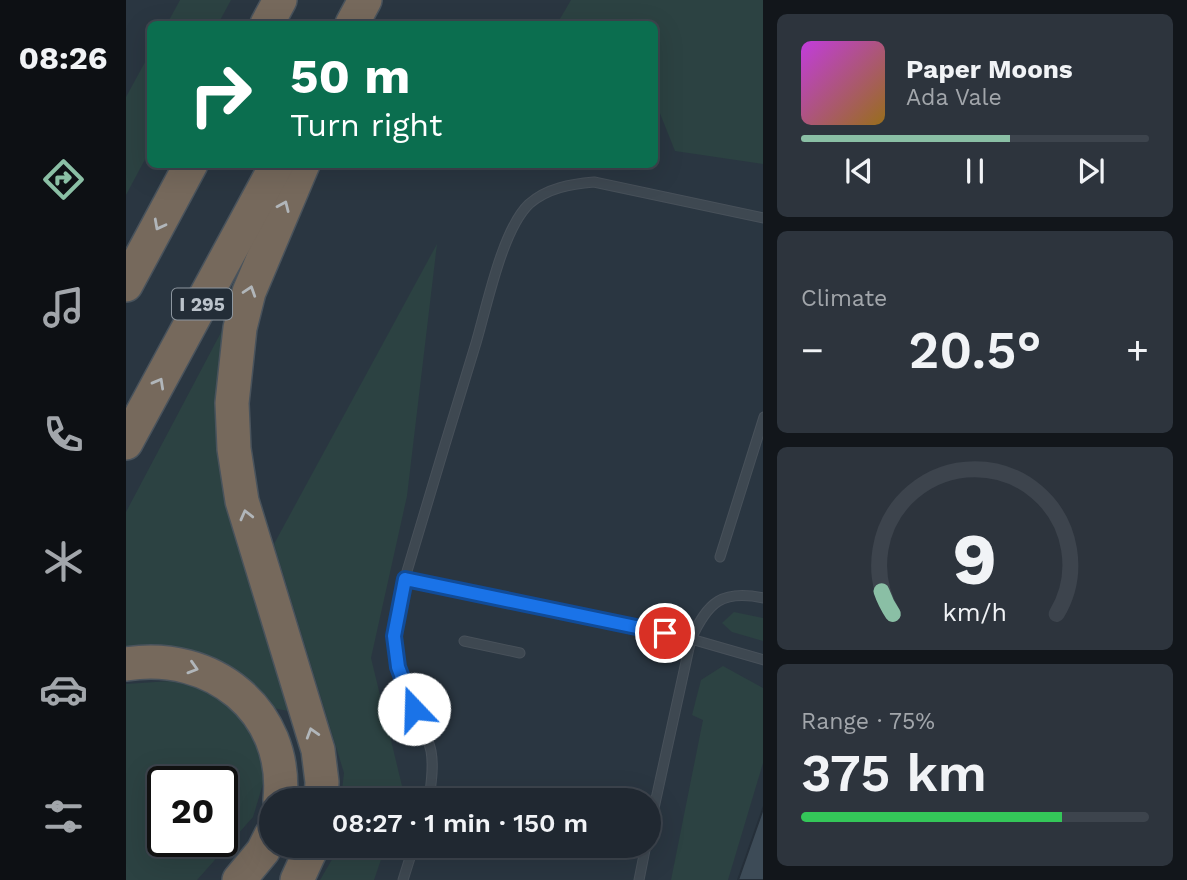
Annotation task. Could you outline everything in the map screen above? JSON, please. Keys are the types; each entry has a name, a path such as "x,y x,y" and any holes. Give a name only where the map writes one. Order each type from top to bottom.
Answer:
{"highway":[{"path":"269,21 280,0"},
{"path":"354,21 365,0"},
{"path":"126,285 189,168"},
{"name":"I 295","path":"126,443 275,168"},
{"path":"301,168 248,292 236,353 232,403 240,493 318,750 322,788"},
{"path":"126,664 162,662 185,665 227,683 244,697 261,717 273,740 279,763 280,788"},
{"path":"239,880 259,857"},
{"path":"297,880 307,858"}],"lane":[{"path":"431,788 431,751 398,667 394,636 405,579 506,243 517,219 530,204 548,192 568,185 594,182 763,218"},
{"path":"720,557 763,420"},
{"path":"405,579 691,639 763,660"},
{"path":"658,788 691,639 701,617 717,600 742,593 763,598"},
{"path":"464,641 520,653"},
{"path":"403,880 410,858"},
{"path":"639,880 643,858"}],"green space":[{"path":"180,0 231,0 220,21 169,21"},
{"path":"571,0 763,0 763,164 675,151 658,108 658,21 559,21"},
{"path":"147,58 147,156 126,195 126,97"},
{"path":"437,244 407,496 371,658 403,788 342,788 344,773 274,544"},
{"path":"227,321 251,580 288,711 273,708 258,689 236,669 207,655 158,646 126,650 126,512"},
{"path":"734,612 763,618 763,641 732,632 722,623"},
{"path":"723,666 763,688 763,763 728,880 671,880 703,720 692,715 701,680"},
{"path":"170,681 196,687 220,699 242,717 258,743 265,777 262,788 259,788 253,817 238,834 238,766 147,766 147,857 217,857 197,880 126,880 126,684"},
{"path":"333,858 382,858 374,880 320,880"}],"building":[{"path":"763,809 763,880 738,880"}],"route":[{"path":"414,709 398,667 394,636 397,609 405,579 665,633"}]}
